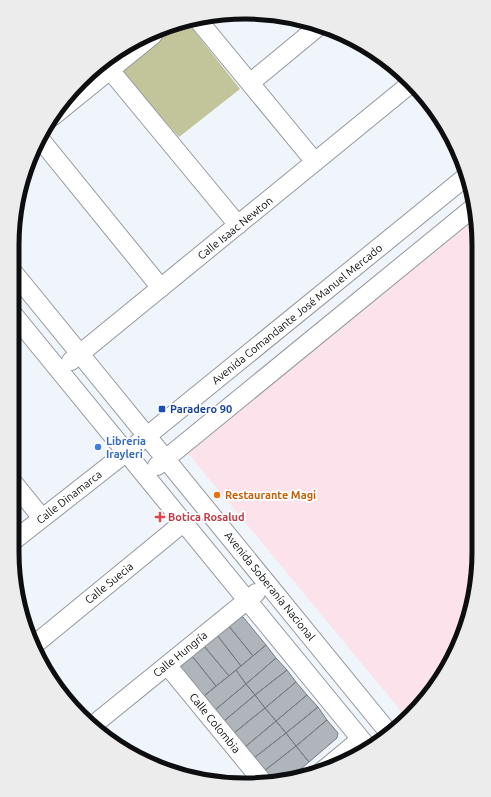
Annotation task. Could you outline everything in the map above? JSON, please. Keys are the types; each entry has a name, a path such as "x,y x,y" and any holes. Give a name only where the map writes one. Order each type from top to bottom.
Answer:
{"street":[{"path":"201,23 315,162"},
{"path":"250,83 314,30"},
{"path":"74,97 108,67 137,46"},
{"path":"108,67 238,225"},
{"name":"Calle Isaac Newton","path":"60,370 408,87"},
{"path":"43,143 162,288"},
{"name":"Avenida Comandante José Manuel Mercado","path":"126,452 462,180"},
{"path":"145,475 469,211"},
{"name":"Avenida Soberanía Nacional","path":"19,279 386,729"},
{"path":"19,321 365,744"},
{"name":"Calle Dinamarca","path":"19,536 126,452"},
{"path":"19,490 42,518"},
{"name":"Calle Suecia","path":"38,642 184,522"},
{"name":"Calle Hungría","path":"96,722 267,583"},
{"name":"Calle Colombia","path":"167,665 260,778"}],"shaded area":[{"path":"470,218 472,231 472,566 468,596 455,638 442,665 416,701 404,714 187,452"}],"green space":[{"path":"190,26 240,89 179,137 119,70 165,34"}],"building":[{"path":"238,617 243,617 266,645 253,656 228,625"},
{"path":"228,625 253,656 241,666 217,635"},
{"path":"217,635 241,666 229,676 204,646"},
{"path":"266,645 276,658 246,684 236,670"},
{"path":"204,646 229,676 216,686 192,656"},
{"path":"192,656 216,686 204,696 180,667"},
{"path":"276,658 287,670 255,695 246,684"},
{"path":"236,670 246,684 215,710 204,696"},
{"path":"287,670 296,682 265,708 255,695"},
{"path":"296,682 307,695 276,721 265,708"},
{"path":"246,684 255,695 224,721 215,710"},
{"path":"255,695 265,708 234,733 224,721"},
{"path":"307,695 318,707 286,733 276,721"},
{"path":"318,707 327,720 296,746 286,733"},
{"path":"265,708 276,721 245,747 234,733"},
{"path":"327,720 338,733 337,738 309,762 296,746"},
{"path":"276,721 286,733 254,758 245,747"},
{"path":"286,733 296,746 264,771 254,758"},
{"path":"296,746 309,762 297,772 290,774 269,777 264,771"}],"place":[{"name":"Paradero 90","path":"162,409"},
{"name":"Libreria Irayleri","path":"98,447"},
{"name":"Restaurante Magi","path":"217,495"},
{"name":"Botica Rosalud","path":"160,517"}]}
